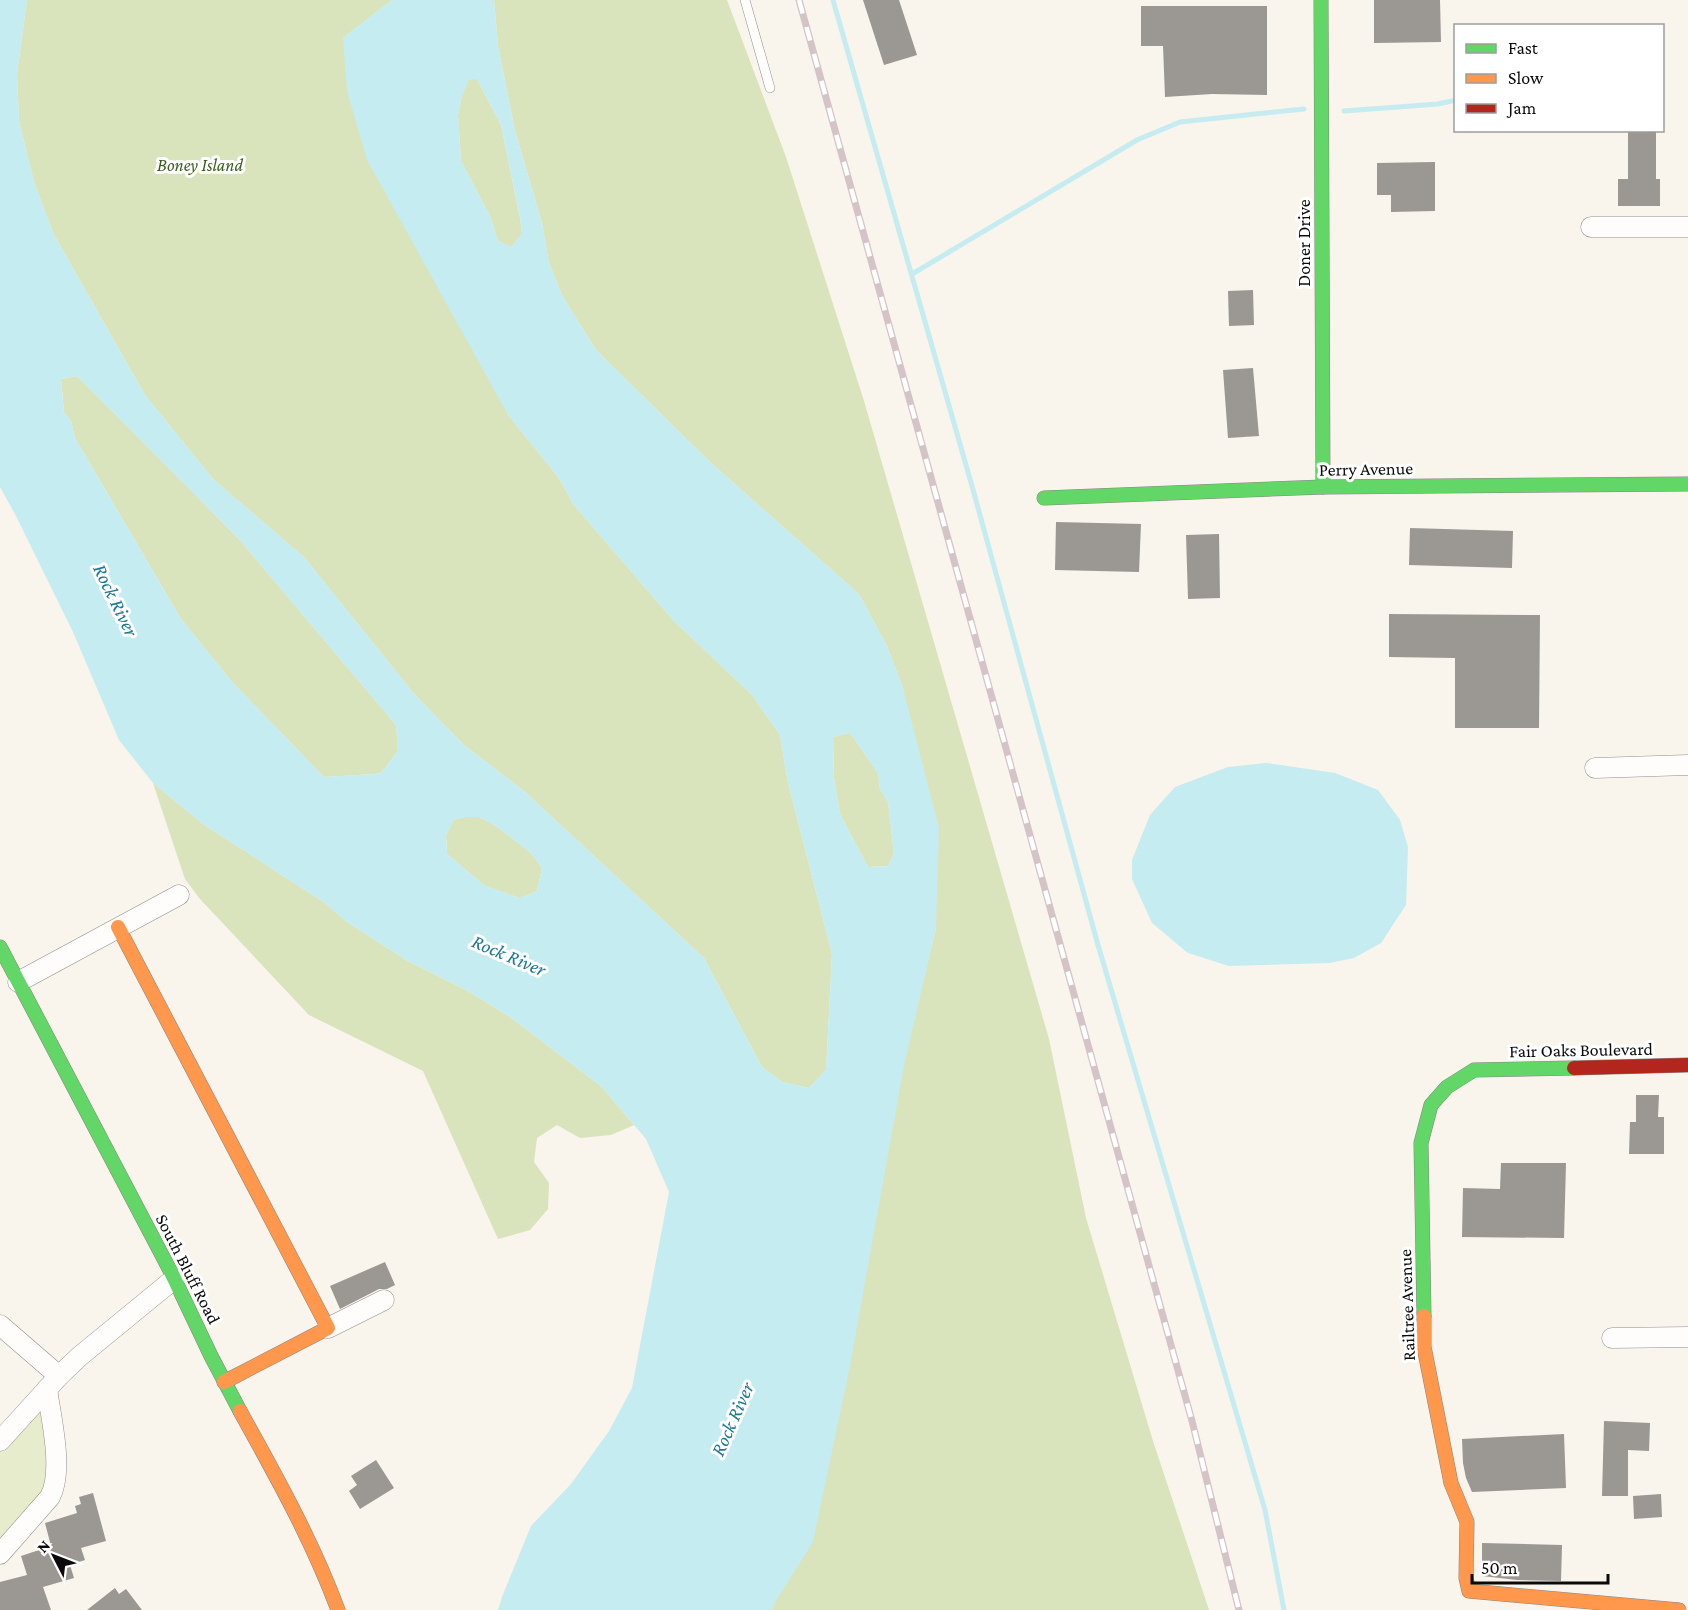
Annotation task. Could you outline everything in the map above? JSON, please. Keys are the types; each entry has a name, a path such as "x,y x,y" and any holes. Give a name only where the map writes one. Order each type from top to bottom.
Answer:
{"street":[{"name":"Doner Drive","path":"1321,0 1323,487"},
{"path":"1591,226 1688,227"},
{"name":"Perry Avenue","path":"1044,498 1323,487 1688,484"},
{"path":"1595,768 1688,765"},
{"path":"18,982 179,896"},
{"path":"118,927 328,1328"},
{"name":"South Bluff Road","path":"0,947 174,1279 224,1382 294,1507 327,1579 338,1610"},
{"name":"Fair Oaks Boulevard","path":"1474,1070 1688,1065"},
{"name":"Railtree Avenue","path":"1474,1070 1447,1087 1431,1105 1421,1143 1424,1347 1451,1483 1467,1522 1466,1578 1469,1590 1679,1610"},
{"path":"0,1441 80,1356 174,1279"},
{"path":"224,1382 384,1300"},
{"path":"0,1325 53,1383 56,1460 54,1489 0,1554"},
{"path":"1612,1338 1688,1337"}],"lane":[{"path":"746,0 770,88"}],"green space":[{"name":"Boney Island","path":"27,0 392,0 343,38 508,415 559,478 573,504 673,620 752,695 780,735 788,783 832,954 826,1070 809,1088 782,1082 762,1067 704,958 524,791 464,745 415,695 304,557 213,479 145,395 53,233 34,182 19,121 17,74"},
{"path":"494,0 727,0 786,157 864,401 1049,1039 1086,1218 1153,1441 1209,1610 772,1610 936,928 903,688 887,646 859,594 711,463 596,350 563,297 549,263 542,223 515,131 498,46"},
{"path":"469,79 477,79 501,125 522,234 511,247 498,241 490,216 461,161 458,115 462,95"},
{"path":"77,376 238,538 396,725 398,751 381,773 324,777 233,683 181,619 75,438 71,421 64,412 61,379"},
{"path":"850,733 878,773 880,789 888,802 894,854 888,866 868,867 840,814 834,778 833,737"},
{"path":"153,783 203,824 325,903 347,922 406,960 468,991 510,1017 602,1087 634,1125 611,1135 580,1138 557,1125 537,1138 534,1162 549,1183 548,1209 530,1230 498,1239 423,1071 309,1015 200,899 185,879"},
{"path":"479,817 496,826 530,852 542,868 537,891 520,898 485,886 447,854 446,836 453,820"},
{"path":"47,1389 56,1480 0,1554 0,1441"}],"water":[{"name":"Rock River","path":"0,0 27,0 17,74 19,121 34,182 53,233 145,395 213,479 304,557 415,695 464,745 524,791 704,958 762,1067 782,1082 809,1088 826,1070 832,954 788,783 780,735 752,695 673,620 573,504 559,478 508,415 367,160 347,91 343,38 392,0 494,0 498,46 515,131 542,223 549,263 563,297 596,350 711,463 859,594 887,646 903,688 939,828 936,928 904,1066 850,1366 813,1542 772,1610 498,1610 531,1526 571,1484 609,1431 632,1388 669,1192 646,1139 602,1087 510,1017 468,991 406,960 347,922 325,903 203,824 153,783 119,740 73,632 0,487","holes":["477,79 501,125 522,234 511,247 498,241 490,216 461,161 458,115 462,95 469,80","77,376 238,538 396,725 398,751 381,773 324,777 233,683 181,619 75,438 71,421 64,412 61,379","850,733 878,773 880,789 888,802 894,854 888,866 868,867 840,814 834,778 833,737","479,817 496,826 530,852 542,868 537,891 520,898 485,886 447,854 446,836 453,820"]},
{"path":"1266,763 1335,773 1378,790 1400,820 1408,847 1406,905 1381,943 1354,958 1329,963 1229,966 1188,953 1152,923 1132,879 1132,860 1150,815 1175,787 1228,767"}],"building":[{"path":"863,0 899,0 917,55 884,65"},
{"path":"1374,0 1440,0 1441,42 1374,43"},
{"path":"1141,6 1267,6 1267,95 1212,94 1165,97 1163,46 1141,46"},
{"path":"1628,132 1656,132 1656,179 1660,179 1660,206 1618,206 1618,179 1628,179"},
{"path":"1435,162 1435,211 1391,212 1391,195 1377,195 1377,163"},
{"path":"1253,290 1254,325 1229,326 1228,291"},
{"path":"1253,368 1259,436 1228,438 1223,370"},
{"path":"1056,522 1141,524 1139,572 1055,570"},
{"path":"1410,528 1513,531 1512,568 1409,565"},
{"path":"1219,534 1220,598 1188,599 1186,535"},
{"path":"1389,614 1540,615 1539,728 1455,728 1455,658 1389,657"},
{"path":"1636,1095 1659,1095 1658,1117 1664,1117 1664,1154 1629,1154 1630,1122 1636,1122"},
{"path":"1501,1163 1566,1163 1564,1238 1462,1237 1463,1188 1500,1189"},
{"path":"385,1262 395,1285 387,1289 379,1289 340,1309 330,1286"},
{"path":"1604,1421 1650,1423 1649,1451 1628,1450 1628,1496 1602,1496"},
{"path":"1564,1434 1566,1488 1472,1492 1463,1463 1462,1439"},
{"path":"376,1460 394,1488 360,1509 349,1491 357,1485 351,1476"},
{"path":"93,1493 106,1541 81,1548 85,1560 70,1565 74,1578 43,1587 51,1610 0,1610 0,1582 27,1575 21,1556 51,1546 45,1523 77,1513 75,1506 81,1504 79,1497"},
{"path":"1661,1494 1662,1517 1634,1519 1633,1496"},
{"path":"1482,1543 1562,1545 1561,1581 1482,1576"},
{"path":"115,1588 119,1594 126,1589 142,1610 87,1610"}],"waterway":[{"path":"833,0 972,486 1098,945 1265,1510 1284,1610"},
{"path":"1344,111 1438,104 1454,100"},
{"path":"912,274 1137,140 1180,122 1304,109"}],"railway":[{"path":"799,0 1192,1421 1239,1610"}],"traffic: fast":[{"path":"1321,0 1323,487"},
{"path":"1044,498 1323,487 1688,484"},
{"path":"0,947 173,1276 240,1411"},
{"path":"1424,1316 1421,1143 1431,1105 1447,1087 1474,1070 1574,1068"}],"traffic: slow":[{"path":"118,927 328,1328 224,1382"},
{"path":"1424,1316 1424,1347 1451,1483 1467,1522 1466,1578 1469,1591 1679,1610"},
{"path":"240,1411 305,1533 338,1610"}],"traffic: jam":[{"path":"1574,1068 1688,1065"}]}
